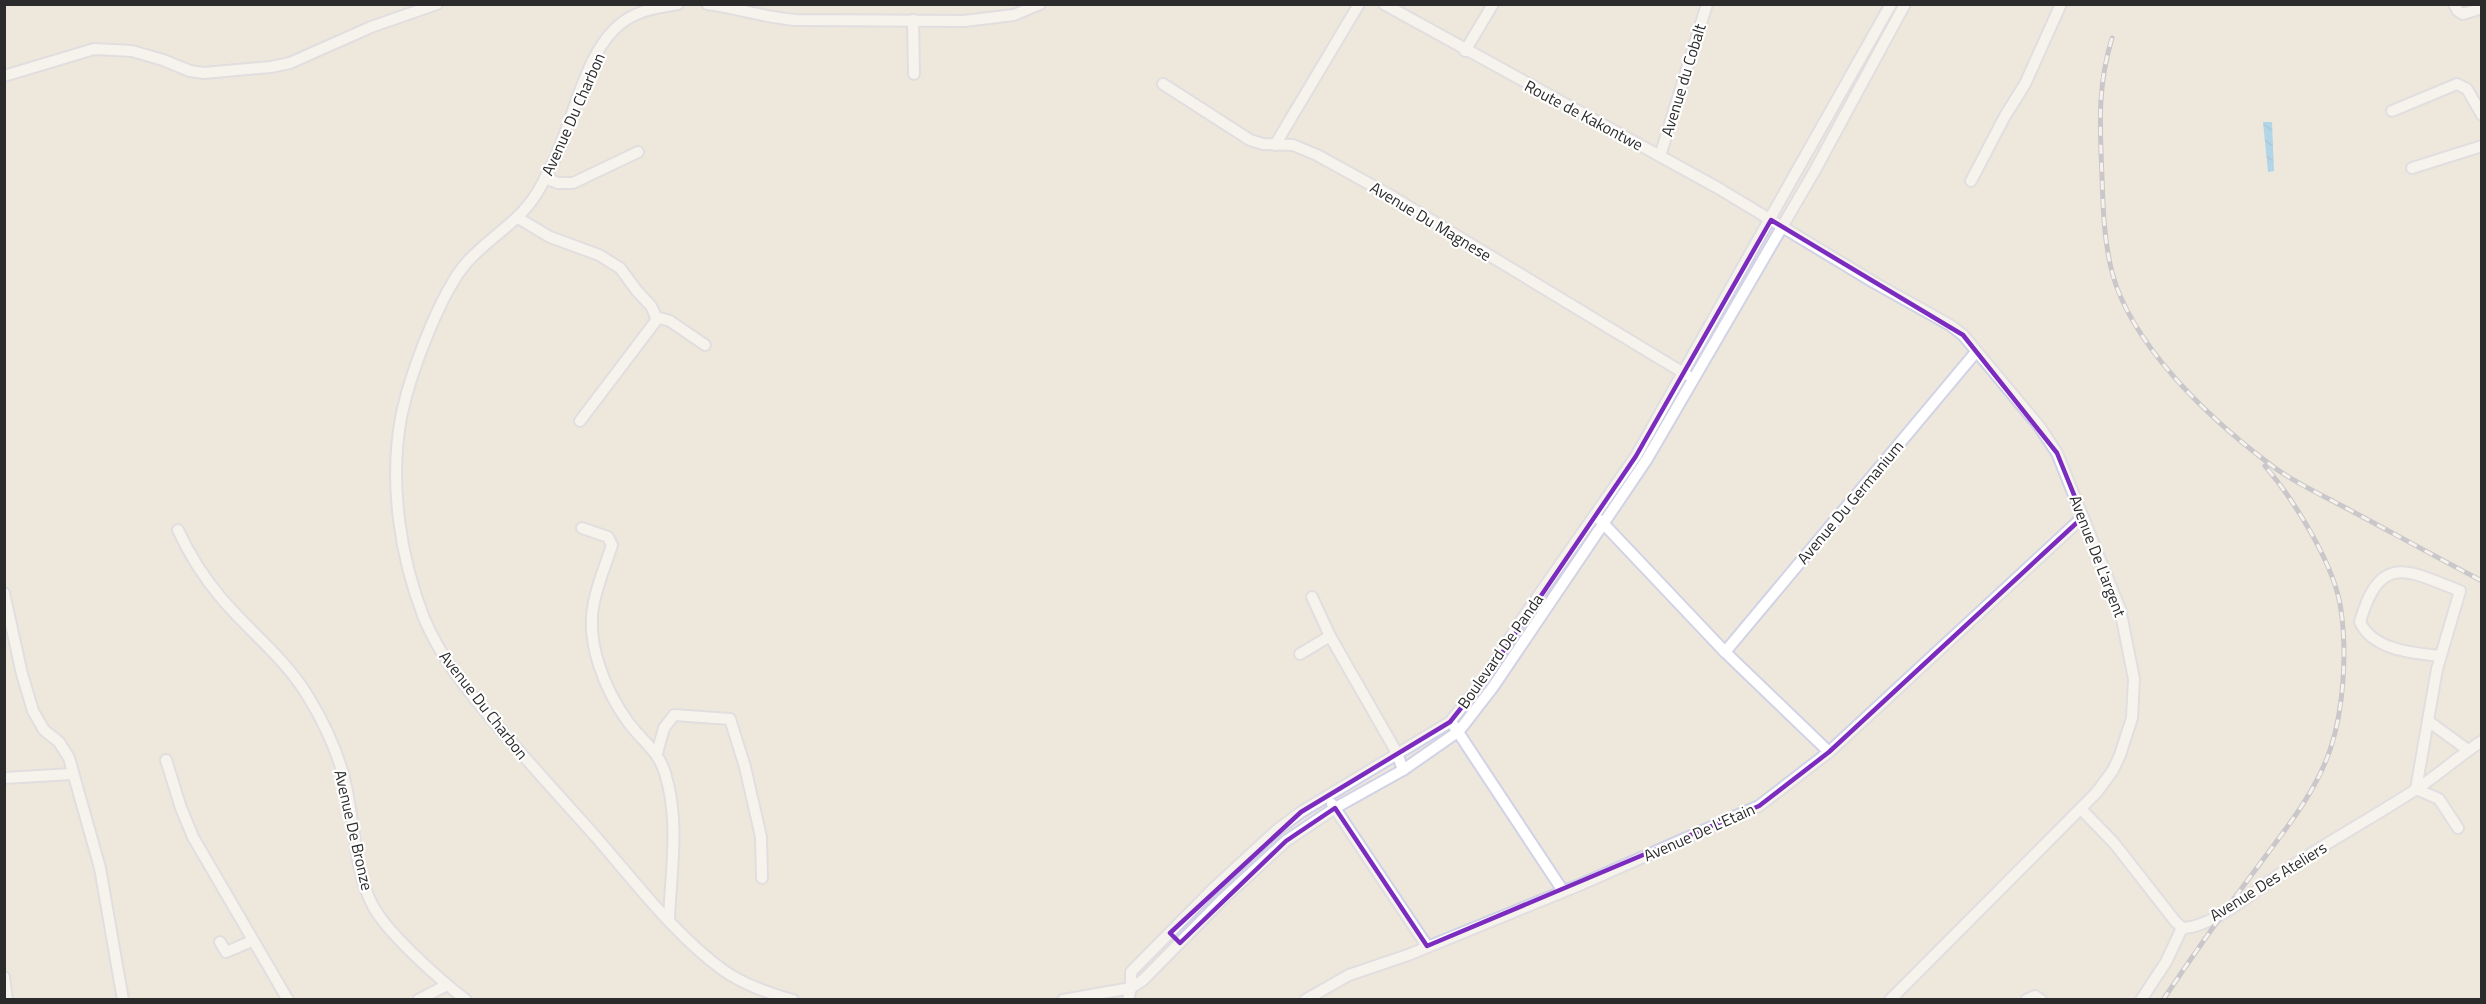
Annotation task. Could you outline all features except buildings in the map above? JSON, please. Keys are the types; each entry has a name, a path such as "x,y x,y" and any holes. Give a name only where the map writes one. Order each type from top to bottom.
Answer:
{"street":[{"path":"4,76 94,49 132,51 190,71 204,73 271,67 290,63 371,27 437,4"},
{"name":"Avenue Du Charbon","path":"678,4 663,5 627,19 599,50 574,103 560,147 545,178 518,218 483,246 455,277 424,344 401,418 397,461 398,507 402,541 425,619 438,647 457,674 540,776 669,919 723,970 770,993 793,999"},
{"path":"707,4 779,19 913,20 991,20 1014,15 1040,4"},
{"path":"1275,145 1359,4"},
{"name":"Route de Kakontwe","path":"1384,4 1465,51 1660,156 1783,227"},
{"path":"1465,51 1493,4"},
{"name":"Avenue du Cobalt","path":"1660,156 1707,4"},
{"name":"Boulevard De Panda","path":"1128,999 1131,972 1212,890 1277,830 1327,796 1450,722 1485,678 1520,622 1636,456 1891,4"},
{"name":"Boulevard De Panda","path":"1131,988 1143,980 1222,900 1287,841 1335,808 1403,770 1459,731 1493,687 1647,459 1783,227 1905,4"},
{"path":"1971,181 2005,116 2025,84 2061,4"},
{"path":"2454,4 2463,14 2481,8"},
{"path":"913,20 914,74"},
{"name":"Avenue Du Magnese","path":"1163,84 1250,140 1275,145 1293,145 1317,155 1393,197 1693,378"},
{"path":"2392,111 2457,84 2467,89 2481,115"},
{"path":"2412,168 2481,146"},
{"path":"545,178 558,183 573,183 638,152"},
{"path":"518,218 550,237 613,263 620,268 651,306 656,317 670,321 705,345"},
{"name":"Avenue De L'argent","path":"1783,227 1950,325 1963,335 2014,394 2045,435 2065,471 2120,609 2134,678 2132,718 2120,755 2113,770 2097,792 1890,999"},
{"path":"580,421 656,317"},
{"name":"Avenue Du Germanium","path":"1725,652 1976,352"},
{"path":"1595,515 1725,652 1829,752"},
{"name":"Avenue De L'Etain","path":"1305,999 1349,975 1563,891 1759,806 1829,752 2083,517"},
{"path":"582,528 608,537 612,545 594,603 592,639 596,654 620,709 642,739 657,753 672,799 675,829 669,919"},
{"name":"Avenue De Bronze","path":"178,530 202,575 224,601 290,668 325,725 338,756 346,787 360,869 374,908 389,928 447,985 466,999"},
{"path":"2440,656 2416,654 2381,644 2365,633 2360,622 2364,608 2373,590 2386,576 2398,571 2414,573 2460,591 2440,656 2416,789 2439,799 2458,828"},
{"path":"4,593 31,705 44,730 63,748 72,774 104,887 123,999"},
{"path":"1312,597 1330,636 1397,753 1403,770"},
{"path":"1300,654 1330,636"},
{"path":"657,753 664,728 674,715 730,719 745,767 761,837 762,878"},
{"path":"2428,721 2468,750"},
{"path":"1450,722 1459,731 1563,891"},
{"name":"Avenue Des Ateliers","path":"2182,928 2190,928 2223,912 2292,865 2416,789 2481,741"},
{"path":"166,760 186,825 216,881 288,999"},
{"path":"4,778 72,774"},
{"path":"1327,796 1427,946"},
{"path":"2081,809 2114,843 2182,928 2166,962 2141,999"},
{"path":"1212,890 1222,900"},
{"path":"1170,933 1180,943"},
{"path":"220,942 226,952 252,941"},
{"path":"4,977 7,999"},
{"path":"418,999 447,985"},
{"path":"1063,999 1131,988"},
{"path":"2026,999 2035,996 2041,999"}],"highlighted area":[{"path":"1771,220 1963,335 2057,453 2083,517 1829,752 1759,806 1427,946 1335,808 1286,841 1180,943 1170,933 1301,812 1450,722 1485,678 1636,456"}],"water":[{"path":"2263,122 2272,122 2274,171 2268,172"}],"railway":[{"path":"2112,38 2104,74 2101,107 2104,224 2107,248 2112,272 2122,299 2154,353 2197,402 2276,469 2482,581"},
{"path":"2163,1000 2305,800 2323,767 2335,734 2344,662 2343,626 2337,592 2331,573 2312,534 2265,466"}]}
